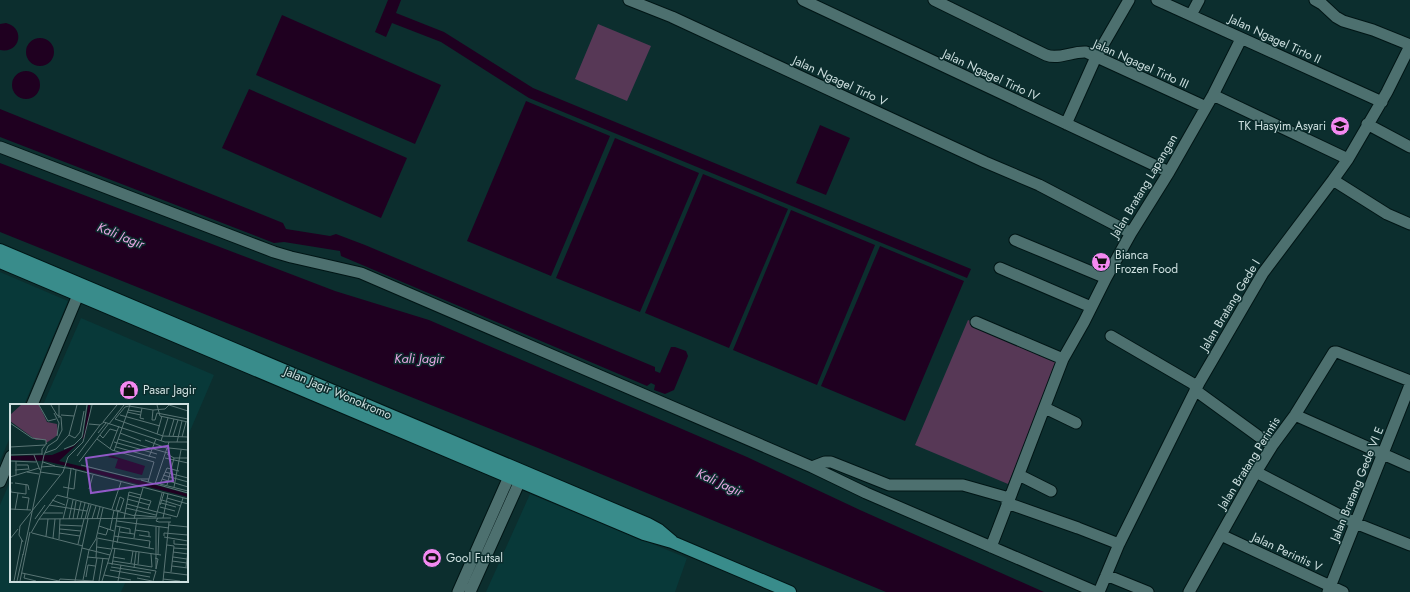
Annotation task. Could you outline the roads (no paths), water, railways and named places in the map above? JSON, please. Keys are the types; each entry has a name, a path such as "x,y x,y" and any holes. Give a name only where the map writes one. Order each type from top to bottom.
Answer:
{"main road":[{"name":"Jalan Jagir Wonokromo","path":"0,250 352,405"},
{"name":"Jalan Jagir Wonokromo","path":"0,262 78,295 352,405 516,474 648,524 659,530 672,542 790,592"}],"street":[{"name":"Jalan Ngagel Tirto V","path":"629,0 672,17 985,162 1039,185 1131,233"},
{"name":"Jalan Ngagel Tirto IV","path":"803,0 1169,172"},
{"name":"Jalan Ngagel Tirto III","path":"934,0 1052,57 1086,52 1206,107"},
{"path":"1066,124 1096,57 1129,0"},
{"name":"Jalan Ngagel Tirto II","path":"1157,0 1191,14 1241,39 1382,102"},
{"path":"1191,14 1199,0"},
{"path":"1320,1 1336,17 1343,21 1373,30 1410,46"},
{"name":"Jalan Bratang Lapangan","path":"991,547 1063,359 1131,233 1214,95 1241,39"},
{"name":"Jalan Bratang Gede I","path":"1097,592 1196,388 1263,273 1348,159 1382,102 1410,46"},
{"path":"1214,95 1348,159"},
{"path":"1368,124 1410,147"},
{"path":"0,147 274,252 361,273 812,467 866,493 1097,592"},
{"path":"1333,180 1388,214 1410,224"},
{"path":"1015,240 1106,278"},
{"path":"1000,268 1091,307"},
{"path":"32,404 78,295"},
{"path":"976,322 1063,359"},
{"path":"1111,336 1196,388 1272,446"},
{"name":"Jalan Bratang Perintis","path":"1189,592 1256,472 1336,352 1410,381"},
{"name":"Jalan Bratang Gede VI E","path":"1329,589 1410,385"},
{"path":"1044,408 1076,423"},
{"path":"1295,415 1410,466"},
{"path":"0,482 10,458"},
{"path":"812,467 825,462 832,462 889,485 963,485 1119,544"},
{"path":"1256,472 1355,523 1410,544"},
{"path":"458,592 516,474"},
{"path":"470,592 516,474"},
{"path":"1019,475 1051,491"},
{"name":"Jalan Perintis V","path":"1221,535 1329,589 1342,592"},
{"path":"1106,575 1148,592"}],"water":[{"path":"388,0 401,0 396,13 444,32 533,88 971,269 967,278 529,98 441,42 392,23 386,37 375,32"},
{"path":"282,15 441,85 415,144 256,75"},
{"path":"6,23 16,30 18,40 16,45 12,48 0,50 0,24"},
{"path":"40,38 50,42 54,52 50,62 40,66 30,62 26,52 30,42"},
{"path":"26,71 36,75 40,85 36,95 26,99 16,95 12,85 16,75"},
{"path":"249,89 407,158 381,218 222,148"},
{"path":"526,101 610,136 551,276 467,241"},
{"path":"0,109 283,223 286,229 330,236 336,234 365,245 655,367 655,371 660,373 671,347 686,351 688,356 674,390 665,394 654,390 655,385 651,383 647,386 341,256 340,251 284,242 274,243 0,137"},
{"path":"820,125 850,138 826,195 796,183"},
{"path":"615,138 699,173 640,312 556,278"},
{"name":"Kali Jagir","path":"0,163 335,291 429,320 747,457 860,510 1044,592 886,592 538,448 0,232"},
{"path":"703,174 788,209 729,348 645,313"},
{"path":"791,210 875,245 817,385 733,350"},
{"path":"880,246 964,281 905,421 821,386"}],"place":[{"name":"TK Hasyim Asyari","path":"1340,126"},
{"name":"Bianca Frozen Food","path":"1101,262"},
{"name":"Pasar Jagir","path":"129,390"},
{"name":"Gool Futsal","path":"432,558"}]}
